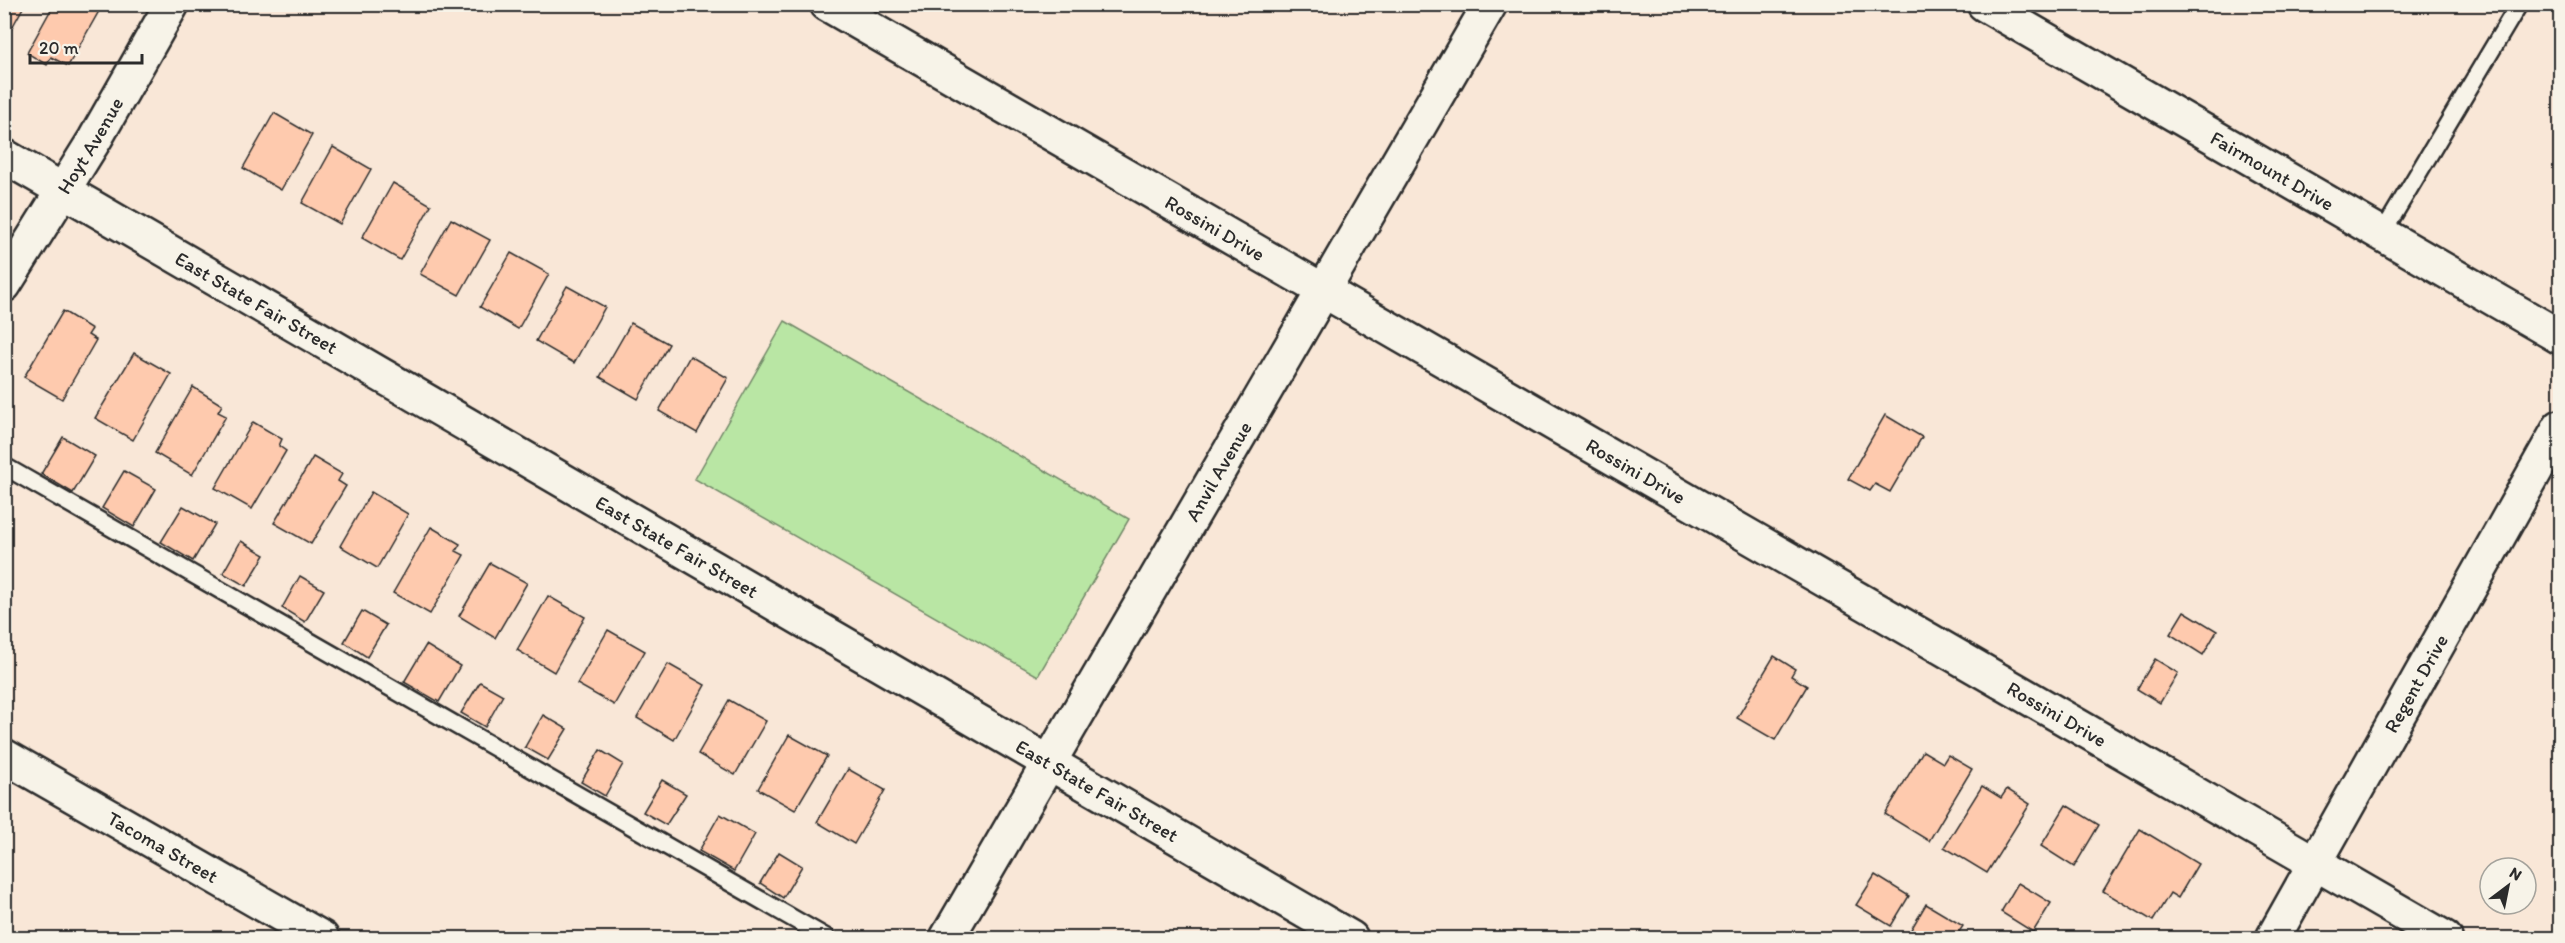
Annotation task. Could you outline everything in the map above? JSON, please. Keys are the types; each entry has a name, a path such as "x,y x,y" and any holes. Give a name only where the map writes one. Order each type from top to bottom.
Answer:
{"street":[{"name":"Hoyt Avenue","path":"4,285 64,190 172,4"},
{"name":"Rossini Drive","path":"827,4 2445,939"},
{"name":"Anvil Avenue","path":"946,939 1490,4"},
{"name":"Fairmount Drive","path":"1984,4 2560,337"},
{"name":"East State Fair Street","path":"4,156 1351,939"},
{"name":"Regent Drive","path":"2273,939 2560,427"},
{"name":"Tacoma Street","path":"4,756 322,939"}],"lane":[{"path":"2382,234 2519,4"},
{"path":"4,466 827,939"}],"green space":[{"path":"785,321 1129,519 1038,676 695,479"}],"building":[{"path":"4,4 25,4 9,33 4,30"},
{"path":"54,4 88,4 99,11 68,66 51,57 47,65 27,53"},
{"path":"274,113 312,135 281,190 243,168"},
{"path":"333,147 371,169 340,224 302,203"},
{"path":"393,183 431,205 400,260 362,238"},
{"path":"451,219 490,240 459,295 420,274"},
{"path":"511,253 549,274 518,329 480,307"},
{"path":"567,286 605,307 574,363 536,341"},
{"path":"63,311 92,329 88,335 96,340 62,399 24,377"},
{"path":"631,323 669,344 638,399 600,377"},
{"path":"134,353 171,374 133,440 95,418"},
{"path":"690,356 728,378 697,433 659,411"},
{"path":"193,387 222,405 218,412 226,416 192,475 155,453"},
{"path":"1885,415 1922,437 1890,492 1875,484 1870,491 1848,479"},
{"path":"253,422 282,439 279,446 286,451 252,509 215,488"},
{"path":"63,437 95,456 73,493 41,474"},
{"path":"313,457 342,474 338,481 346,486 311,544 274,523"},
{"path":"124,471 156,489 134,527 102,508"},
{"path":"371,492 408,514 377,568 340,546"},
{"path":"183,506 215,524 193,561 161,542"},
{"path":"431,527 460,544 456,551 464,555 430,614 393,593"},
{"path":"241,541 265,555 246,586 223,573"},
{"path":"490,563 527,583 495,638 459,616"},
{"path":"300,576 324,590 305,622 282,608"},
{"path":"548,596 585,617 554,672 517,650"},
{"path":"362,611 386,625 367,657 344,642"},
{"path":"2184,611 2217,631 2203,655 2170,634"},
{"path":"608,630 645,651 614,705 577,684"},
{"path":"426,645 460,666 439,702 404,682"},
{"path":"1774,656 1795,669 1791,676 1807,686 1775,740 1737,718"},
{"path":"2155,659 2178,673 2160,703 2137,689"},
{"path":"668,664 705,685 674,740 637,718"},
{"path":"480,682 503,695 485,727 461,713"},
{"path":"729,700 766,721 735,775 698,754"},
{"path":"543,715 567,729 548,760 525,747"},
{"path":"789,735 827,756 795,810 758,789"},
{"path":"600,750 623,764 605,796 581,782"},
{"path":"1923,751 1943,763 1948,755 1972,769 1929,841 1885,814"},
{"path":"848,769 885,790 854,844 817,822"},
{"path":"662,780 686,794 666,825 643,812"},
{"path":"1982,786 2001,798 2007,789 2030,804 1987,873 1944,847"},
{"path":"2066,805 2099,825 2074,867 2041,846"},
{"path":"720,814 755,834 734,871 699,851"},
{"path":"2140,829 2198,864 2178,898 2170,893 2153,921 2103,891"},
{"path":"779,852 802,866 783,898 760,883"},
{"path":"1875,875 1909,896 1891,926 1856,905"},
{"path":"2018,883 2051,903 2033,932 2001,912"},
{"path":"1926,904 1963,926 1955,938 1906,938"}]}
